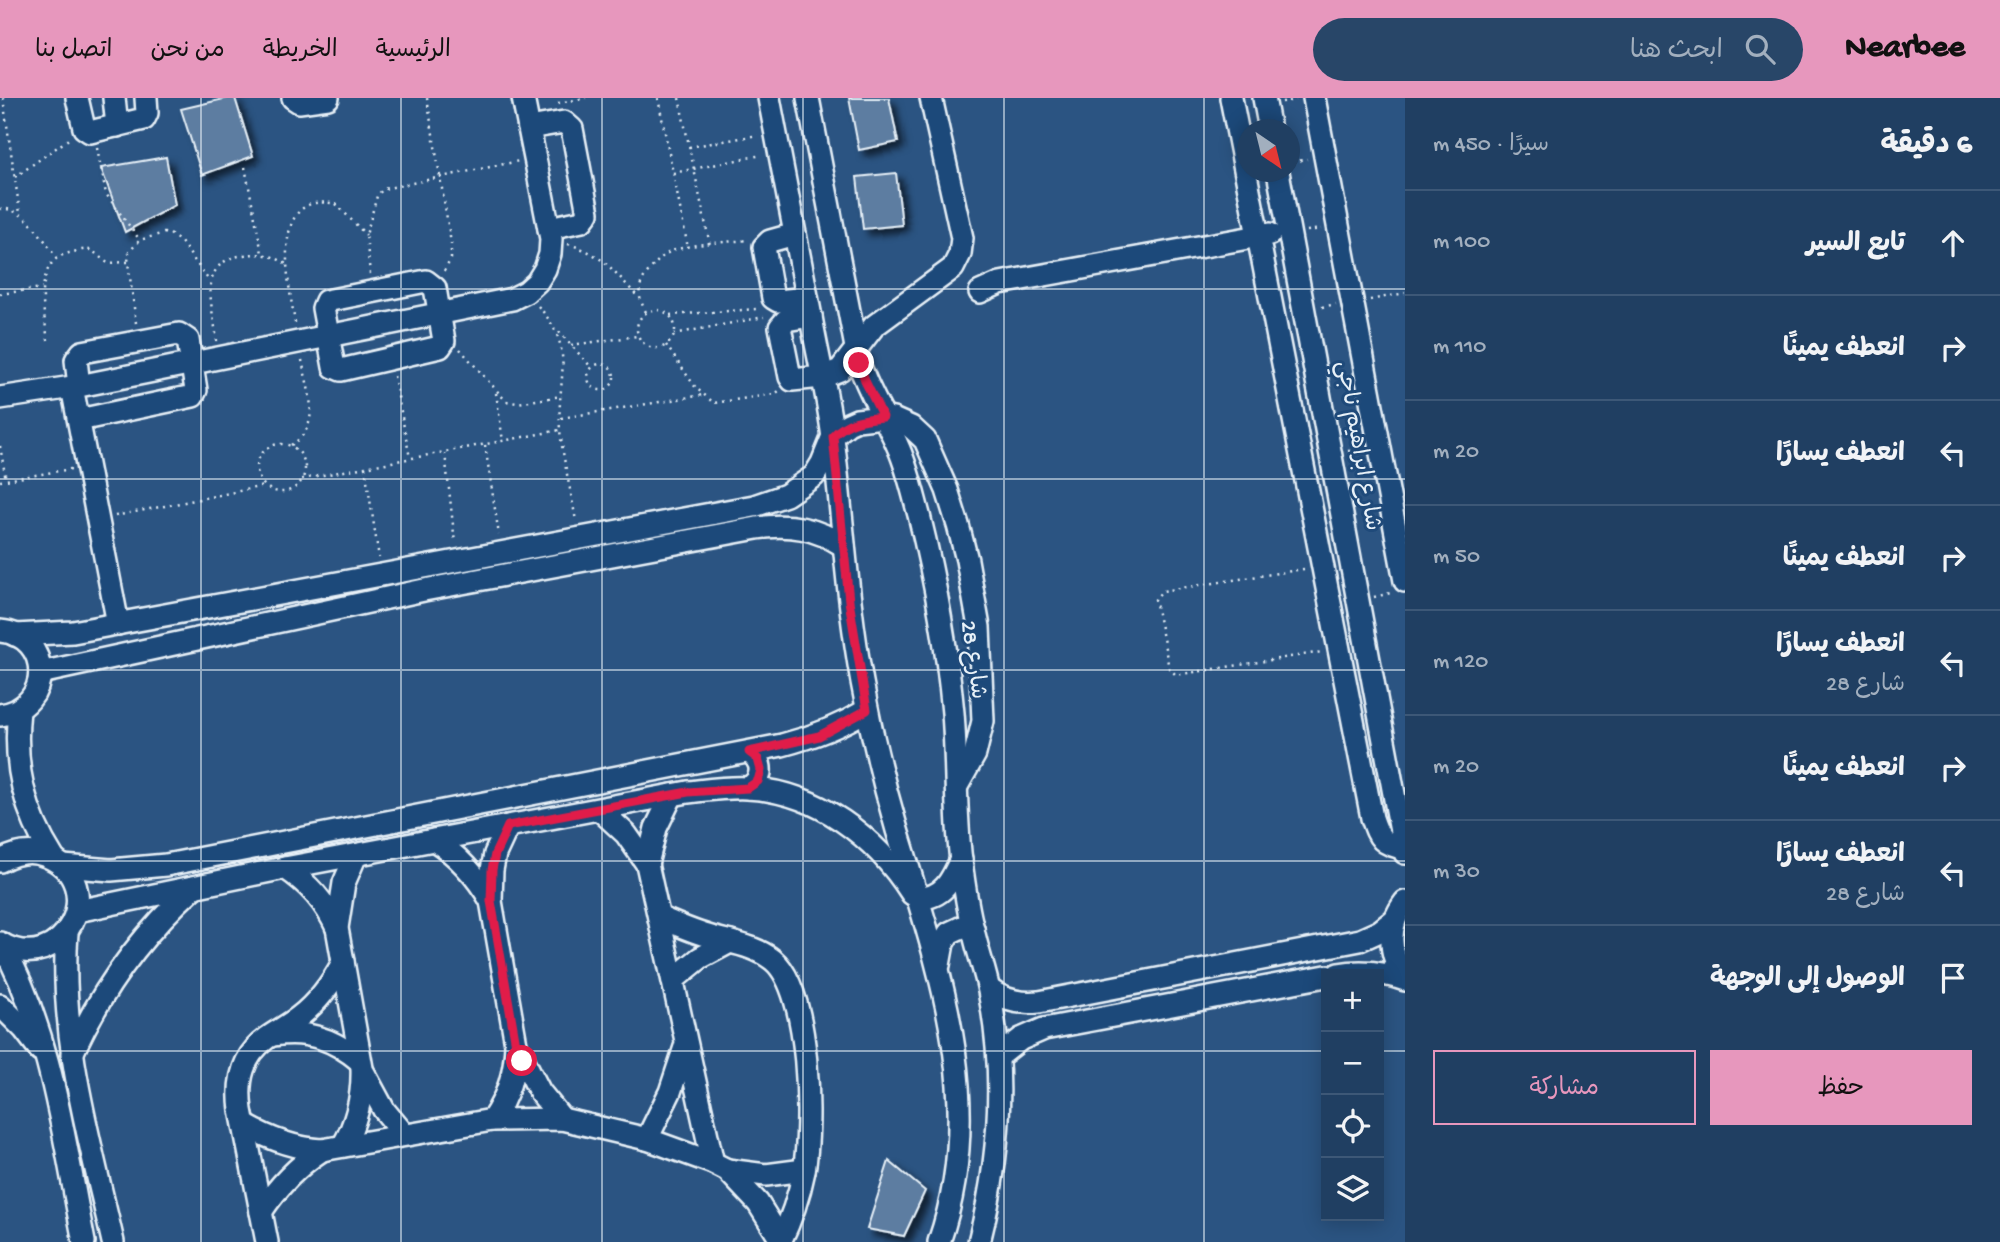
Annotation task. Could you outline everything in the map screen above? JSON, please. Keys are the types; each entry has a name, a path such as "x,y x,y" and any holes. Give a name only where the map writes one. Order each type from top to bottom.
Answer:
{"street":[{"path":"77,98 89,130 117,127 144,119 147,113 146,98"},
{"path":"114,98 117,127"},
{"path":"293,98 299,102 328,98"},
{"path":"0,398 76,386 440,315 512,299 526,292 537,282 545,269 550,254 550,233 523,98"},
{"path":"769,98 833,436 853,629 867,710 887,794 919,898 951,1020 959,1071 960,1124 955,1176 939,1242"},
{"name":"شارع 28","path":"808,98 856,347 866,383 906,466 930,564 947,663 961,859 973,929 989,989 998,1057 1000,1107 996,1156 979,1242"},
{"path":"809,307 780,327 791,379 794,380 831,375 847,364 856,347 883,319 953,268 960,254 962,238 931,98"},
{"path":"1231,98 1376,830 1389,846 1405,850"},
{"name":"شارع ابراهيم ناجي","path":"1314,98 1379,445 1399,587"},
{"path":"529,128 564,122 572,129 588,213 582,221 550,233"},
{"name":"شارع ابراهيم ناجي","path":"1280,182 1405,850"},
{"path":"980,292 1000,283 1289,232"},
{"path":"795,234 770,241 764,247 771,285 776,301 809,307"},
{"path":"426,281 433,284 444,341 437,350 337,369 331,363 323,308 326,301 426,281"},
{"path":"79,420 190,398 197,390 188,340 183,335 138,341 79,354 76,360 79,420 118,624"},
{"path":"8,633 58,634 118,624 754,506 786,495 814,476 839,429 857,420 883,417 911,427 930,447 947,490 967,560 979,627 984,721 975,754 957,786"},
{"path":"754,506 757,528"},
{"path":"40,673 424,590 757,528 793,526 811,529 844,546"},
{"path":"420,568 424,590"},
{"path":"8,633 33,650 40,673 34,694 10,713 22,788 32,820 76,887 77,911 67,932 65,1006 72,1054 113,1242"},
{"path":"0,861 25,852 40,853 58,863 111,870 166,865 749,752 819,736 867,710"},
{"path":"748,788 758,781 761,770 758,759 749,752"},
{"path":"77,911 285,868 672,795 748,788 811,804 850,824 877,849 912,894 919,898 934,896 946,887 961,859"},
{"path":"647,864 656,828 672,795"},
{"path":"600,810 626,834 647,864 687,1042 720,1166 758,1203 781,1241"},
{"path":"508,826 495,854 491,901 516,1045 530,1077 562,1119"},
{"path":"435,840 472,873 491,901"},
{"path":"333,1148 359,1109 361,1065 337,928 344,883 356,855"},
{"path":"285,868 311,887 337,928"},
{"path":"72,1054 99,1001 132,951 194,887"},
{"path":"989,989 997,996 1018,1002 1039,1002 1360,940 1380,931 1400,911"},
{"path":"1400,911 1392,947 1395,960 1405,978"},
{"path":"659,917 694,932 754,949 775,962 789,981 804,1045 808,1129 804,1170 795,1206 781,1241"},
{"path":"937,969 945,937 964,926 973,929"},
{"path":"1,944 25,952 37,951 48,947 67,932"},
{"path":"673,981 699,958 730,942"},
{"path":"1,944 29,1001 47,1060 84,1242"},
{"path":"1291,953 1296,982"},
{"path":"267,1242 239,1093 240,1076 251,1054 269,1036 285,1028 312,1006 343,962"},
{"path":"1384,974 1405,978"},
{"path":"998,1057 1032,1034 1071,1024 1321,977"},
{"path":"1066,996 1071,1024"},
{"path":"0,1005 24,1029 47,1060"},
{"path":"269,1036 285,1033 318,1036 341,1046 361,1065 376,1096 404,1134"},
{"path":"647,1139 670,1092 687,1042"},
{"path":"492,1121 505,1099 513,1077 516,1045"},
{"path":"261,1212 281,1184 308,1160 333,1148 492,1121 562,1119 647,1139 720,1166 766,1175 804,1170"},
{"path":"245,1125 282,1143 333,1148"}],"path":[{"path":"3,98 20,213"},
{"path":"427,98 452,252 448,265 433,284"},
{"path":"658,98 688,248"},
{"path":"679,98 710,245"},
{"path":"1264,102 1306,98"},
{"path":"0,126 7,125"},
{"path":"15,177 89,130 106,194 140,240"},
{"path":"673,173 694,169 777,141"},
{"path":"690,147 777,141"},
{"path":"372,291 366,235 377,196 383,189 535,158"},
{"path":"245,167 262,253"},
{"path":"264,486 257,472 259,458 269,447 291,445 305,434 312,416 286,264 293,220 308,204 336,204 366,235"},
{"path":"0,209 6,208 20,213 57,257"},
{"path":"1289,232 1338,226"},
{"path":"138,341 128,262 129,252 140,240 164,233 176,237 210,282"},
{"path":"550,233 596,254 639,298 646,312"},
{"path":"639,298 640,283 659,260 672,251 754,240 765,245"},
{"path":"48,341 42,288 57,257 87,249 108,263 128,262"},
{"path":"219,358 210,282 213,271 227,259 262,253 274,256 286,264"},
{"path":"0,294 42,288"},
{"path":"526,292 592,368"},
{"path":"1305,312 1405,293"},
{"path":"670,316 762,308 776,301"},
{"path":"659,310 670,316 674,321 674,334 666,345 653,348 647,346 638,336 637,323 646,312 659,310"},
{"path":"674,334 768,316 784,322"},
{"path":"557,330 562,352 560,430 579,538"},
{"path":"571,345 638,336"},
{"path":"444,341 468,356 496,393 511,403 562,396"},
{"path":"666,345 703,395 719,404 764,396 781,390 791,379"},
{"path":"391,359 410,458"},
{"path":"601,364 610,368 614,376 608,388 599,390 591,385 589,376 592,368 601,364"},
{"path":"496,393 503,441"},
{"path":"560,418 703,395"},
{"path":"302,479 560,430"},
{"path":"485,444 502,552"},
{"path":"98,519 264,486 277,492 285,492 298,485 302,479 304,464 302,457 291,445"},
{"path":"1331,454 1379,445"},
{"path":"0,446 6,480"},
{"path":"444,452 457,561"},
{"path":"0,481 88,466"},
{"path":"365,467 381,575"},
{"path":"1323,566 1162,591 1155,599 1169,668 1176,675 1339,650"},
{"path":"1358,600 1399,587"}],"building":[{"path":"235,98 253,156 202,175 181,109"},
{"path":"849,98 889,98 898,142 859,150"},
{"path":"166,157 175,205 125,232 101,168"},
{"path":"896,173 902,225 863,229 857,177"},
{"path":"889,1161 925,1191 904,1236 867,1229"}],"route":[{"path":"522,1061 516,1045 491,901 495,854 508,826 688,792 748,788 758,781 761,770 758,759 749,752 819,736 867,710 849,601 833,436 839,429 857,420 883,417 859,363"}]}
